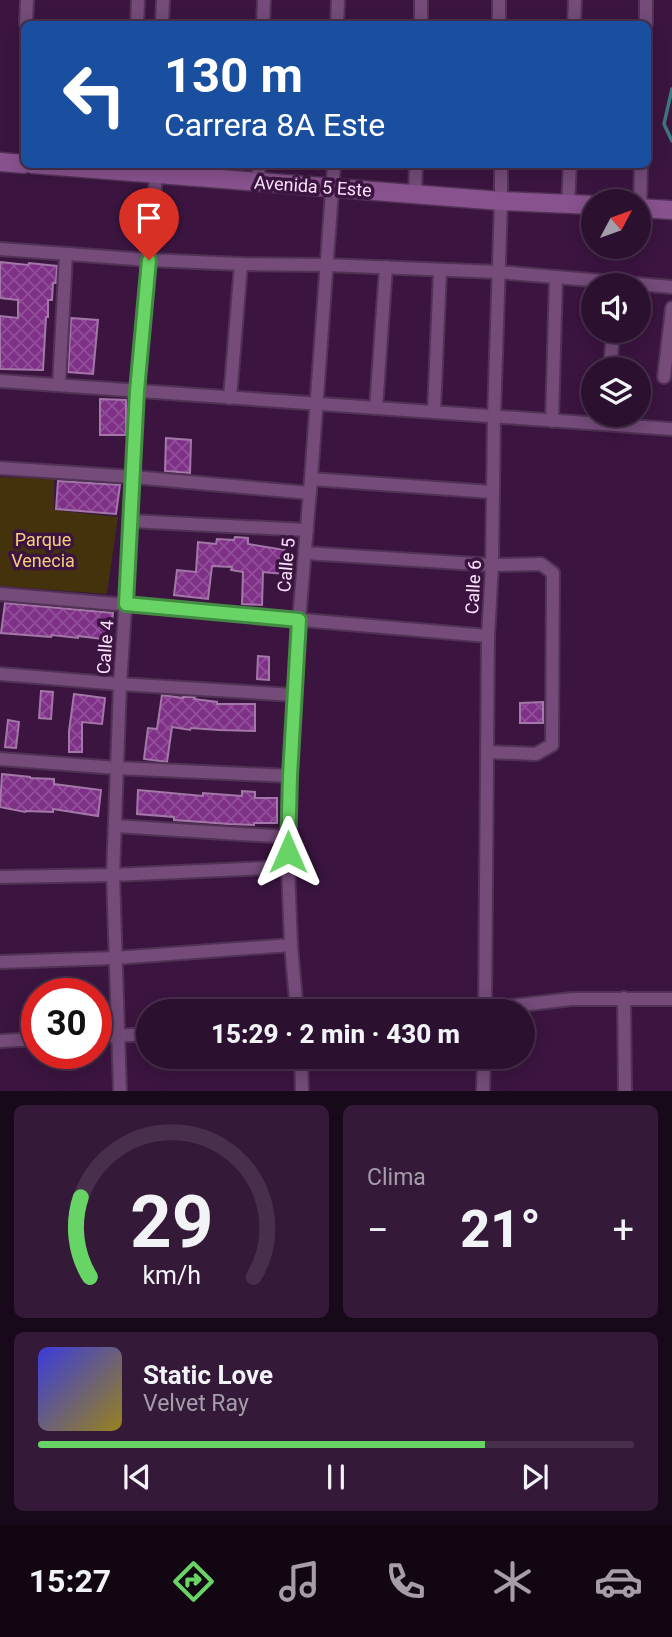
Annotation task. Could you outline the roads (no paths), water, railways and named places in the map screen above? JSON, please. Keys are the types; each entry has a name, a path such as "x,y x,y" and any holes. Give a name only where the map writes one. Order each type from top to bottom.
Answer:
{"main road":[{"path":"0,162 21,164"},
{"name":"Avenida 5 Este","path":"131,168 258,173 334,187 501,201 581,205"},
{"path":"651,209 672,210"}],"street":[{"path":"26,21 27,0"},
{"path":"137,21 138,0"},
{"path":"162,21 163,0"},
{"path":"263,21 264,0"},
{"path":"337,21 338,0"},
{"path":"421,0 421,21"},
{"path":"499,0 499,21"},
{"path":"574,21 575,0"},
{"path":"646,0 646,21"},
{"name":"Calle 5","path":"296,999 288,867 290,776 299,620 334,168"},
{"path":"415,193 416,168"},
{"name":"Calle 6","path":"485,999 488,636 501,168"},
{"path":"568,204 570,168"},
{"path":"640,189 641,168"},
{"name":"Calle 4","path":"120,1091 113,875 120,684 137,391 157,170"},
{"path":"0,249 149,260 498,272 581,280"},
{"path":"60,385 66,254"},
{"path":"230,398 241,264"},
{"path":"376,408 386,267"},
{"path":"434,412 440,270"},
{"path":"552,421 556,277"},
{"path":"651,286 672,288"},
{"path":"664,377 672,308"},
{"path":"0,381 672,429"},
{"path":"0,468 310,493"},
{"path":"311,479 492,492"},
{"path":"131,521 307,530"},
{"path":"305,553 492,565 541,564 553,573 552,745 536,754 488,752"},
{"path":"0,594 488,636"},
{"path":"0,674 294,695"},
{"path":"0,759 117,768 290,776"},
{"path":"115,826 288,836"},
{"path":"0,877 288,867"},
{"path":"0,962 291,945"},
{"path":"535,1004 572,999 672,999"},
{"path":"624,999 625,1091"},
{"path":"112,1036 136,1035"},
{"path":"0,1041 21,1040"},
{"path":"301,1069 302,1091"},
{"path":"483,1091 484,1069"}],"waterway":[{"path":"672,89 664,124 672,141"}],"park label":[{"name":"Parque Venecia","path":"43,549"}]}
